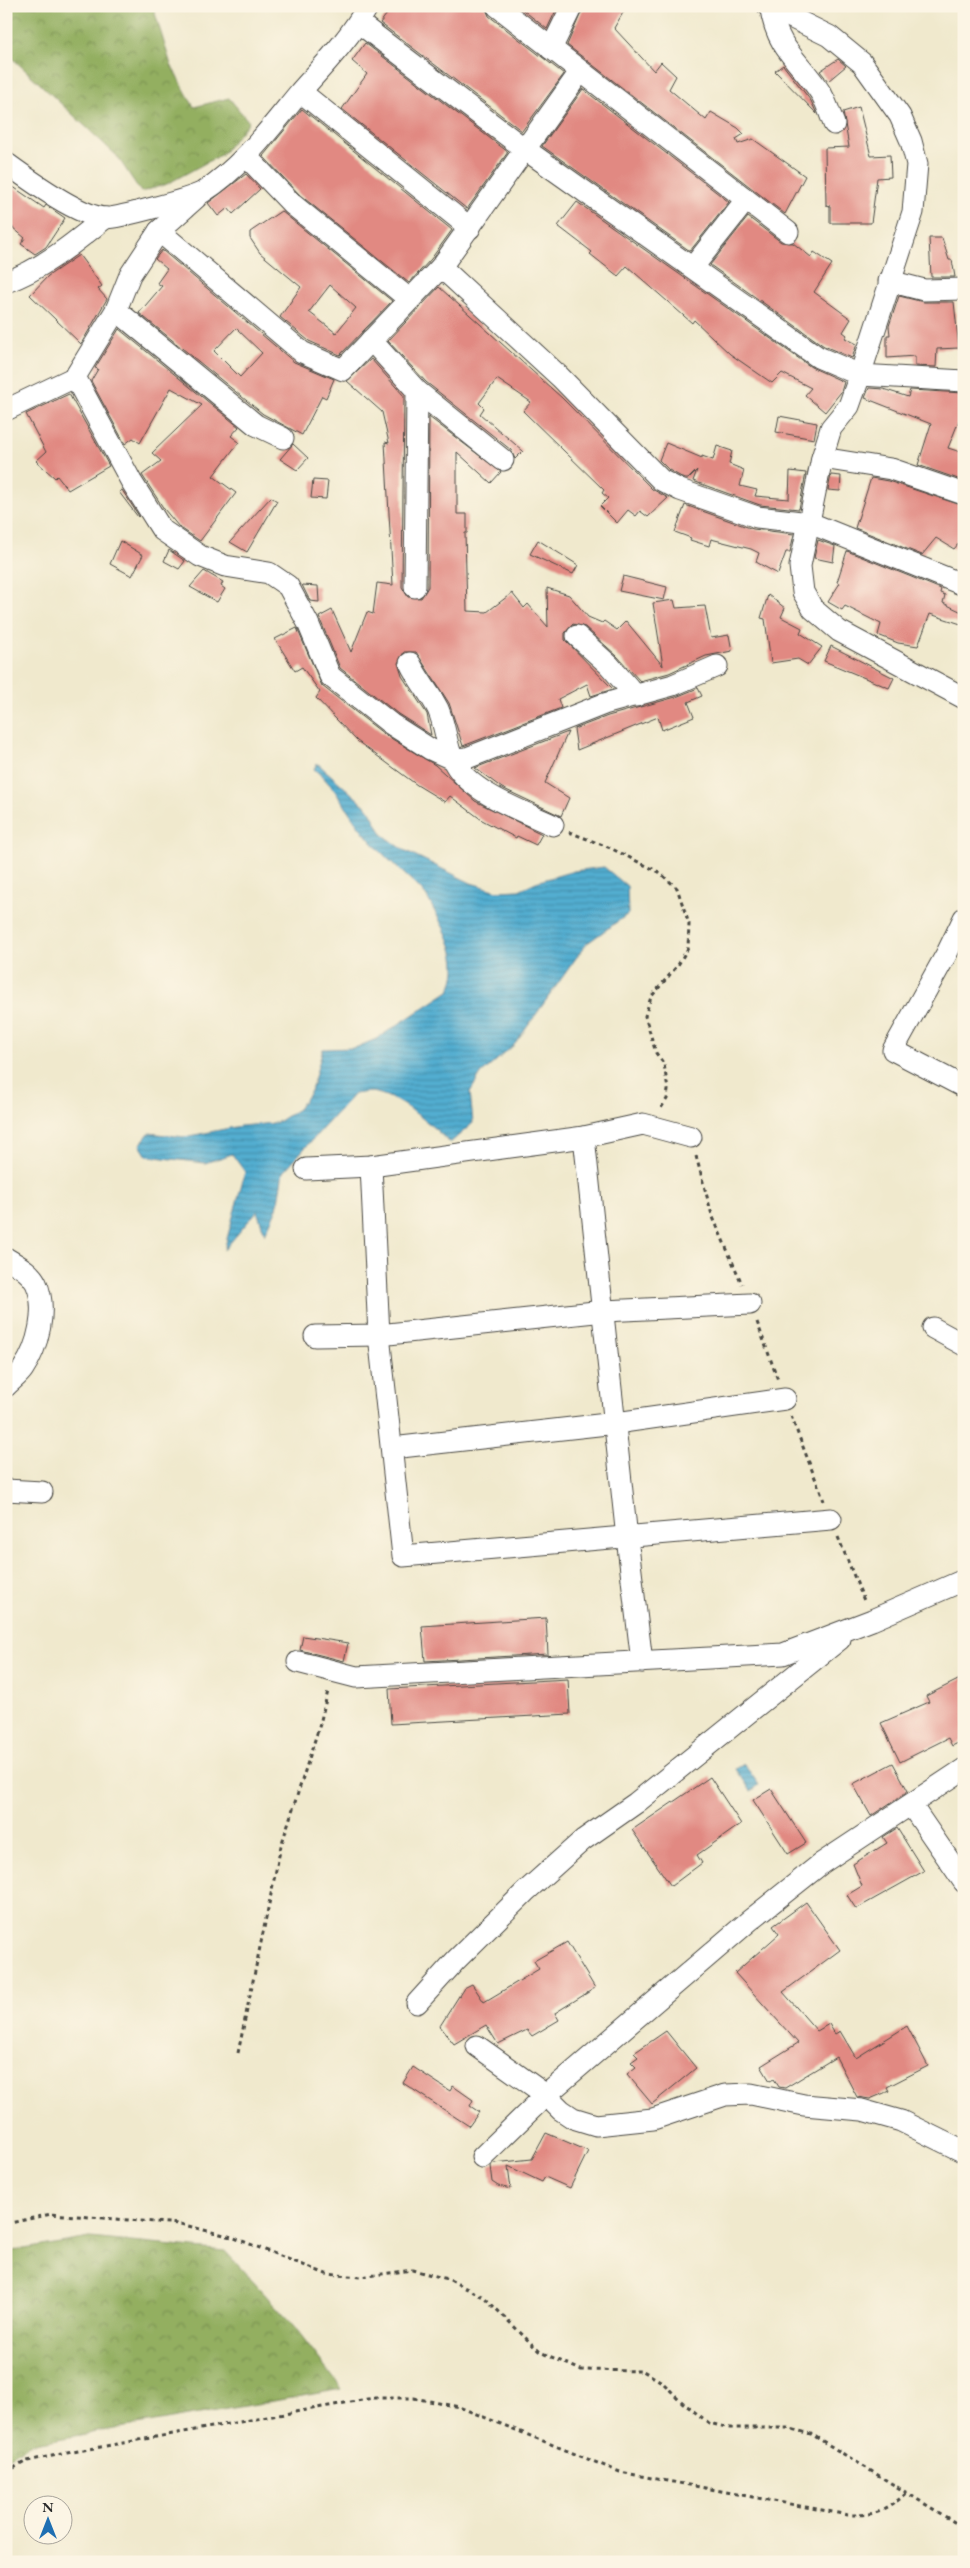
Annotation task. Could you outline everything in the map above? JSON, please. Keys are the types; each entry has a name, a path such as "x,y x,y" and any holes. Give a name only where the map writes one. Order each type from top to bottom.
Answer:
{"street":[{"path":"497,6 788,232"},
{"path":"551,49 572,6"},
{"path":"769,8 773,26 779,40 822,96 834,124"},
{"path":"769,8 829,36 862,63 900,116 917,164 912,212 860,374 849,406 831,428 822,458 800,566 803,592 813,609 839,631 964,698"},
{"path":"6,410 75,378 116,310 130,275 159,231 246,156 301,92 363,14 526,150 694,266 818,357 860,374 964,382"},
{"path":"159,231 302,352 343,370 441,266 526,150 580,72"},
{"path":"301,92 470,228"},
{"path":"246,156 292,204 409,299"},
{"path":"6,163 57,198 105,218"},
{"path":"6,282 17,278 69,247 105,218 151,208 202,192"},
{"path":"694,266 746,200"},
{"path":"441,266 560,377 661,480 680,490 757,517 810,523 964,585"},
{"path":"889,281 924,290 964,289"},
{"path":"116,310 256,425 283,438"},
{"path":"371,340 417,390 503,460"},
{"path":"75,378 131,481 162,530 200,556 225,566 269,573 288,586 308,623 330,676 391,724 430,749 452,758 467,758 559,721 673,686 717,666"},
{"path":"415,587 417,390"},
{"path":"822,458 891,469 964,494"},
{"path":"577,636 609,665 636,696"},
{"path":"410,663 418,680 437,708 452,758 460,772 487,794 553,825"},
{"path":"964,918 955,957 893,1050 964,1087"},
{"path":"306,1169 371,1166 584,1137 643,1124 691,1137"},
{"path":"584,1137 616,1423 626,1538 642,1662"},
{"path":"371,1166 378,1335 403,1556 831,1519"},
{"path":"6,1258 26,1270 35,1282 40,1296 40,1325 32,1353 22,1370 6,1386"},
{"path":"314,1336 378,1335 604,1310 750,1304"},
{"path":"933,1328 964,1345"},
{"path":"392,1448 616,1423 785,1399"},
{"path":"6,1490 42,1492"},
{"path":"298,1662 356,1677 783,1654 856,1626 964,1580"},
{"path":"417,2004 456,1960 525,1892 583,1840 636,1802 856,1626"},
{"path":"482,2158 546,2096 749,1921 822,1863 964,1769"},
{"path":"911,1805 964,1882"},
{"path":"477,2046 573,2118 596,2126 653,2119 725,2096 751,2094 804,2105 862,2110 891,2118 964,2152"}],"path":[{"path":"553,825 608,847 659,872 677,888 689,924 688,948 678,965 651,997 645,1016 656,1054 664,1064 668,1090 667,1099 661,1109 643,1124"},
{"path":"238,2053 281,1846 320,1724 333,1671"},
{"path":"6,2224 51,2214 180,2224 232,2237 326,2274 360,2277 412,2270 448,2280 485,2298 540,2352 581,2370 643,2372 662,2382 682,2402 709,2423 730,2428 787,2428 811,2434 964,2528"},
{"path":"6,2472 27,2460 373,2398 414,2398 459,2407 620,2472 848,2515 869,2515 888,2509 907,2492"}],"green space":[{"path":"6,6 158,6 154,10 171,65 194,107 229,98 249,122 222,154 167,184 141,192 117,156 8,54"},
{"path":"90,2238 225,2251 294,2326 342,2389 29,2444 6,2458 6,2252"}],"water":[{"path":"317,763 369,809 382,834 404,850 471,883 498,891 519,890 536,882 574,871 604,867 627,886 628,914 586,944 515,1044 481,1074 470,1092 473,1123 450,1143 426,1121 397,1101 375,1092 354,1094 283,1172 277,1208 265,1234 257,1211 224,1250 245,1172 232,1154 205,1163 147,1156 140,1145 149,1133 185,1137 240,1126 276,1123 298,1109 311,1091 323,1049 355,1048 376,1039 449,991 453,981 455,960 449,940 426,896 379,850 359,827 330,784 314,769"},
{"path":"744,1764 759,1785 751,1791 736,1769"}],"building":[{"path":"393,6 485,6 489,16 564,74 522,131 380,23"},
{"path":"518,6 558,6 547,29"},
{"path":"584,6 627,6 614,28 654,71 661,62 676,76 669,89 706,120 711,112 738,128 744,134 736,139 738,144 753,139 805,176 785,214 567,45"},
{"path":"365,43 508,152 467,209 342,109 367,74 352,61"},
{"path":"838,59 846,66 828,81 820,71"},
{"path":"783,65 811,101 817,114 775,71"},
{"path":"583,89 729,202 690,251 542,146"},
{"path":"859,107 871,156 890,155 891,177 877,178 871,223 830,223 830,206 826,205 825,148 849,147 843,112"},
{"path":"302,109 452,230 431,259 409,283 300,195 263,156"},
{"path":"246,174 260,189 233,214 228,208 218,216 208,203"},
{"path":"6,182 44,208 46,205 65,218 46,247 35,254 21,244 25,238 6,222"},
{"path":"577,202 811,367 844,382 841,392 825,412 805,395 811,388 782,373 772,383 730,354 694,320 692,323 627,266 618,276 590,254 592,252 558,226"},
{"path":"281,211 392,301 340,355 309,341 280,317 301,287 260,253 250,238 250,232","holes":["330,285 356,308 336,333 309,312"]},
{"path":"748,217 781,242 793,243 811,257 814,252 832,264 814,292 851,319 843,332 847,335 845,338 857,344 852,358 824,346 710,265"},
{"path":"929,238 942,238 949,260 952,260 955,277 931,277"},
{"path":"162,250 294,362 334,379 326,398 322,396 302,435 263,414 139,313 162,286 157,283 167,269 155,259","holes":["236,328 262,353 240,377 214,351"]},
{"path":"79,255 102,286 98,289 107,299 81,344 30,295 48,276"},
{"path":"439,287 562,398 652,489 668,498 648,517 640,511 636,516 628,510 617,523 600,506 608,498 602,493 604,490 523,411 531,402 497,379 479,403 484,408 480,414 523,451 515,459 511,450 426,382 388,341"},
{"path":"899,296 924,302 954,302 959,348 937,349 936,367 915,366 915,356 887,358 887,335 890,335 889,326"},
{"path":"119,329 239,427 231,436 239,442 213,476 236,493 200,541 179,527 164,509 142,475 161,461 152,453 202,405 171,388 140,443 133,438 125,444 91,381 98,369 95,368"},
{"path":"371,359 404,396 402,587 408,597 421,598 428,587 429,417 501,472 491,483 457,452 457,514 467,514 467,533 465,533 467,611 487,612 512,593 524,608 528,604 548,627 547,588 569,595 588,617 602,623 604,621 617,630 626,621 663,666 653,603 674,600 676,608 705,606 711,638 729,635 732,651 706,656 669,673 640,681 617,656 585,627 573,624 565,633 565,640 613,689 591,696 587,684 558,699 561,708 463,746 449,703 416,652 404,652 398,663 402,676 427,714 431,735 398,714 340,668 319,617 332,610 351,652 367,612 373,614 377,583 393,585 385,442 389,443 382,412 347,381"},
{"path":"869,388 883,389 908,397 910,390 964,393 964,408 948,448 964,453 964,481 918,465 931,424 865,398"},
{"path":"69,394 109,466 68,490 57,476 55,478 36,461 46,452 26,414"},
{"path":"779,416 817,423 814,439 776,432"},
{"path":"666,443 702,458 702,456 713,460 717,446 732,451 729,464 744,470 740,486 757,490 755,496 789,499 790,471 806,473 799,509 760,505 693,481 697,470 688,479 685,479 669,470 659,460"},
{"path":"293,444 308,458 297,470 280,459"},
{"path":"831,475 841,476 840,491 828,490"},
{"path":"871,478 888,481 964,506 964,537 954,549 936,538 922,555 855,528"},
{"path":"313,480 328,481 326,499 311,498"},
{"path":"122,490 139,516 138,517 119,492"},
{"path":"271,497 277,501 247,552 230,542"},
{"path":"685,505 753,529 794,534 790,552 786,552 778,574 756,562 759,553 751,549 711,539 709,546 690,540 691,538 675,532"},
{"path":"538,540 578,565 573,574 530,554"},
{"path":"818,540 835,546 833,562 814,558"},
{"path":"120,541 143,555 132,576 110,564"},
{"path":"169,550 185,561 179,569 164,561"},
{"path":"847,551 941,589 940,593 945,595 943,603 964,613 964,625 930,614 918,646 898,643 878,635 881,624 845,606 842,610 828,602 840,583 837,582"},
{"path":"204,571 223,582 221,586 225,589 217,602 190,587"},
{"path":"623,576 667,587 664,600 619,591"},
{"path":"302,585 318,586 319,602 310,601"},
{"path":"768,595 785,608 781,617 802,628 800,633 822,647 808,665 798,659 771,663 765,619 761,618"},
{"path":"297,628 322,686 384,734 435,765 475,801 542,834 536,845 517,836 516,838 482,820 450,796 445,802 417,785 357,741 316,698 320,692 302,667 295,671 275,639"},
{"path":"831,646 894,678 889,688 824,661"},
{"path":"698,688 702,696 688,702 694,717 662,730 658,717 577,750 574,729 608,716 676,697"},
{"path":"568,732 545,783 569,798 561,816 502,788 475,768"},
{"path":"546,1618 548,1654 425,1661 422,1626"},
{"path":"303,1636 348,1643 344,1661 300,1650"},
{"path":"964,1677 964,1740 952,1746 948,1738 900,1762 881,1723 929,1702 926,1696"},
{"path":"568,1679 570,1714 391,1724 389,1689"},
{"path":"893,1763 908,1791 871,1816 853,1784"},
{"path":"710,1777 741,1824 697,1855 702,1863 671,1886 632,1830"},
{"path":"771,1789 806,1843 788,1854 753,1800"},
{"path":"897,1828 924,1871 856,1909 847,1895 862,1886 853,1864 887,1843 883,1837"},
{"path":"806,1902 840,1950 783,1992 817,2031 829,2024 835,2034 840,2031 856,2058 907,2026 928,2066 887,2087 889,2091 870,2099 857,2097 836,2057 785,2088 779,2087 774,2079 770,2081 761,2066 798,2043 735,1973 779,1934 773,1926"},
{"path":"567,1942 595,1988 555,2013 559,2020 532,2036 527,2030 498,2044 486,2025 454,2044 440,2026 464,1988 472,1984 484,2002 539,1969 534,1961"},
{"path":"666,2031 696,2068 652,2104 627,2074 636,2067 631,2062 638,2057 634,2053"},
{"path":"413,2067 450,2091 453,2086 473,2100 470,2106 479,2112 469,2126 403,2083"},
{"path":"546,2133 588,2151 570,2188 545,2177 542,2182 508,2166 511,2189 498,2186 492,2182 490,2166 494,2163 532,2159"}]}
